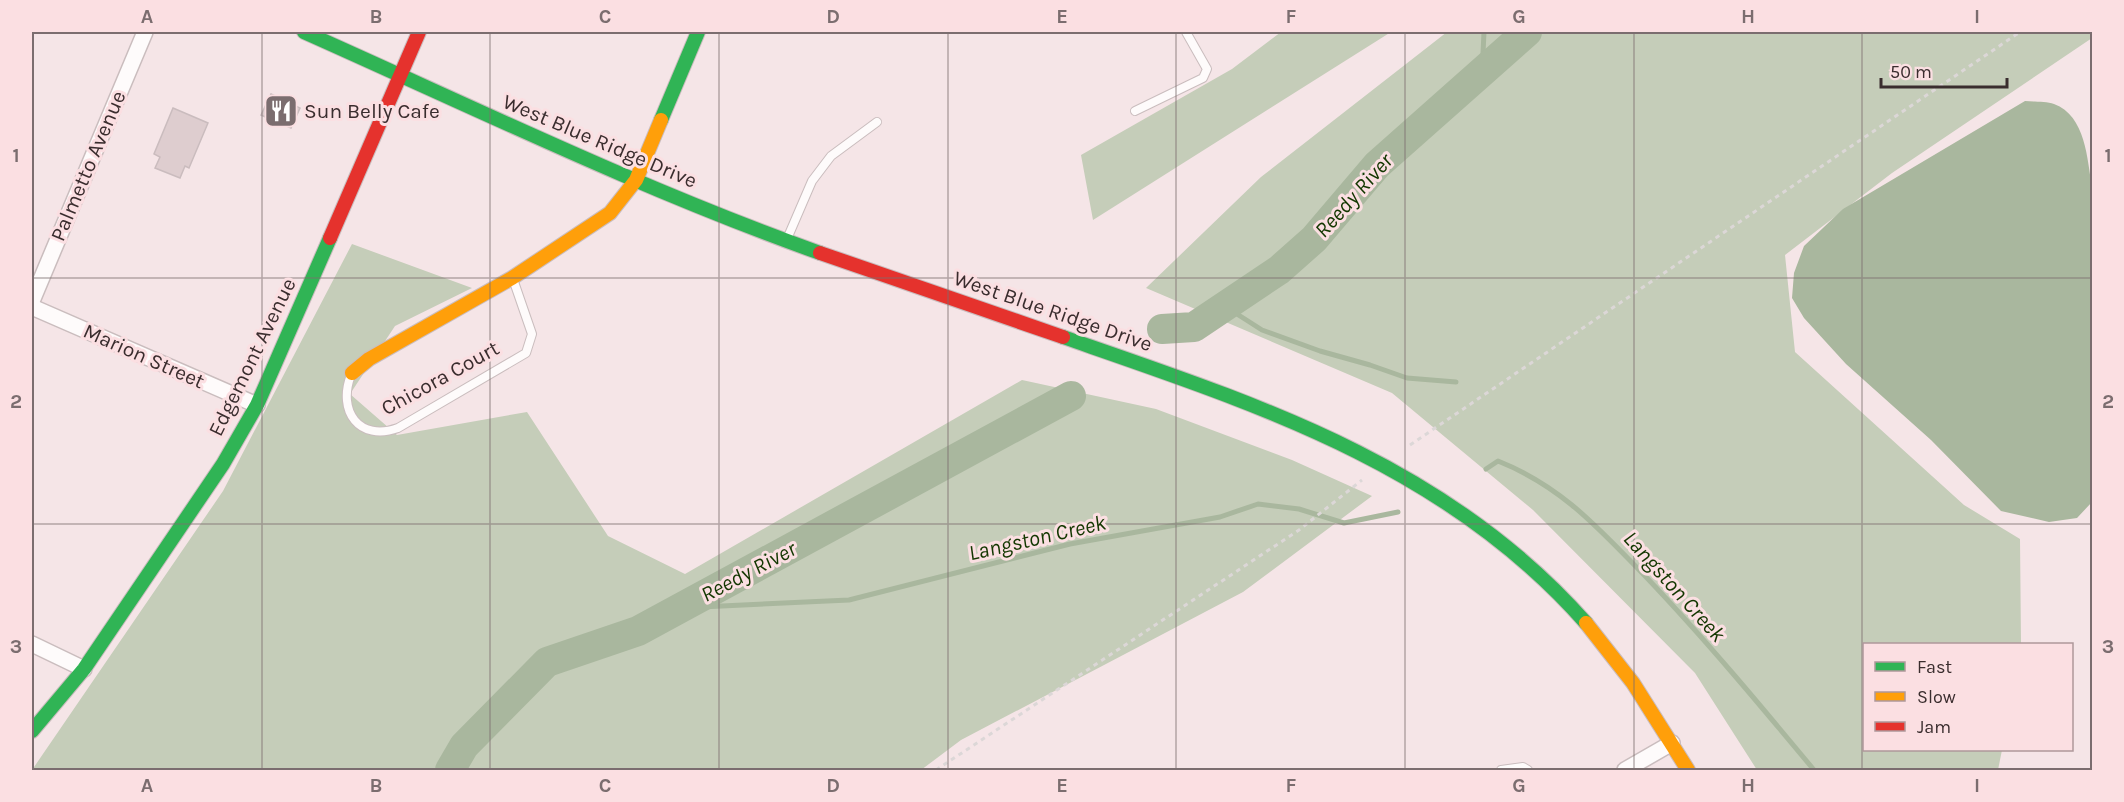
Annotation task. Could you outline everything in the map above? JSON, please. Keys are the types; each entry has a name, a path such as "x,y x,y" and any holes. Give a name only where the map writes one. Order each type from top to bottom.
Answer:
{"main road":[{"name":"West Blue Ridge Drive","path":"304,32 401,74 536,138 786,241 1183,378 1350,446 1402,472 1479,524 1557,591 1622,666 1688,771"},
{"name":"Edgemont Avenue","path":"32,731 84,669 217,473 257,405 419,32"},
{"name":"Chicora Court","path":"352,374 369,359 512,278 610,213 636,180 698,32"}],"street":[{"name":"Palmetto Avenue","path":"32,301 146,32"},
{"name":"Marion Street","path":"32,306 257,405"},
{"path":"32,644 84,669"},
{"path":"1625,771 1672,743"}],"lane":[{"path":"1135,111 1203,78 1207,69 1186,32"},
{"path":"786,241 812,181 831,156 877,122"},
{"name":"Chicora Court","path":"352,374 346,400 352,416 362,429 382,434 398,428 526,353 532,334 512,278"},
{"path":"1501,771 1523,767 1528,771"}],"path":[{"path":"1410,446 2020,32"},
{"path":"936,771 1299,530 1362,480"}],"shaded area":[{"path":"1281,32 1391,32 1093,220 1081,155 1232,69"},
{"path":"1447,32 2092,32 2092,38 1892,173 1785,255 1795,352 1964,505 2020,539 2021,643 1863,643 1863,751 2002,751 1998,770 1757,770 1695,673 1533,510 1392,393 1146,288 1261,177"},
{"path":"2025,101 2054,104 2073,118 2083,139 2092,187 2092,502 2077,518 2049,522 2001,511 1931,440 1846,364 1804,318 1792,298 1794,273 1804,246 1843,209"},
{"path":"352,244 472,288 395,326 350,394 397,435 527,412 608,536 685,574 1022,380 1156,409 1292,460 1372,496 1243,592 961,740 921,770 32,770 223,491"}],"building":[{"name":"Sun Belly Cafe","path":"271,94 300,108 291,128 261,115"},
{"path":"173,108 208,123 189,168 185,166 180,178 155,168 160,157 154,154"}],"waterway":[{"path":"1482,75 1484,32"},
{"name":"Reedy River","path":"1162,329 1194,327 1279,270 1314,239 1377,165 1527,32"},
{"path":"1226,307 1262,330 1320,351 1407,378 1456,382"},
{"name":"Reedy River","path":"450,770 464,746 547,662 638,631 1071,396"},
{"name":"Langston Creek","path":"1486,469 1498,461 1521,471 1542,483 1596,526 1690,625 1814,770"},
{"name":"Langston Creek","path":"680,608 849,600 1070,544 1220,517 1258,504 1299,509 1344,523 1398,512"}],"traffic: fast":[{"path":"304,32 689,203 820,253"},
{"path":"661,120 698,32"},
{"path":"32,731 84,669 223,464 257,405 330,238"},
{"path":"1063,337 1276,415 1410,480 1472,521 1531,568 1586,623"}],"traffic: slow":[{"path":"352,373 369,359 512,278 610,213 636,180 661,120"},
{"path":"1586,623 1633,683 1688,770"}],"traffic: jam":[{"path":"330,238 419,32"},
{"path":"820,253 1063,337"}],"place":[{"name":"Sun Belly Cafe","path":"281,111"}]}
